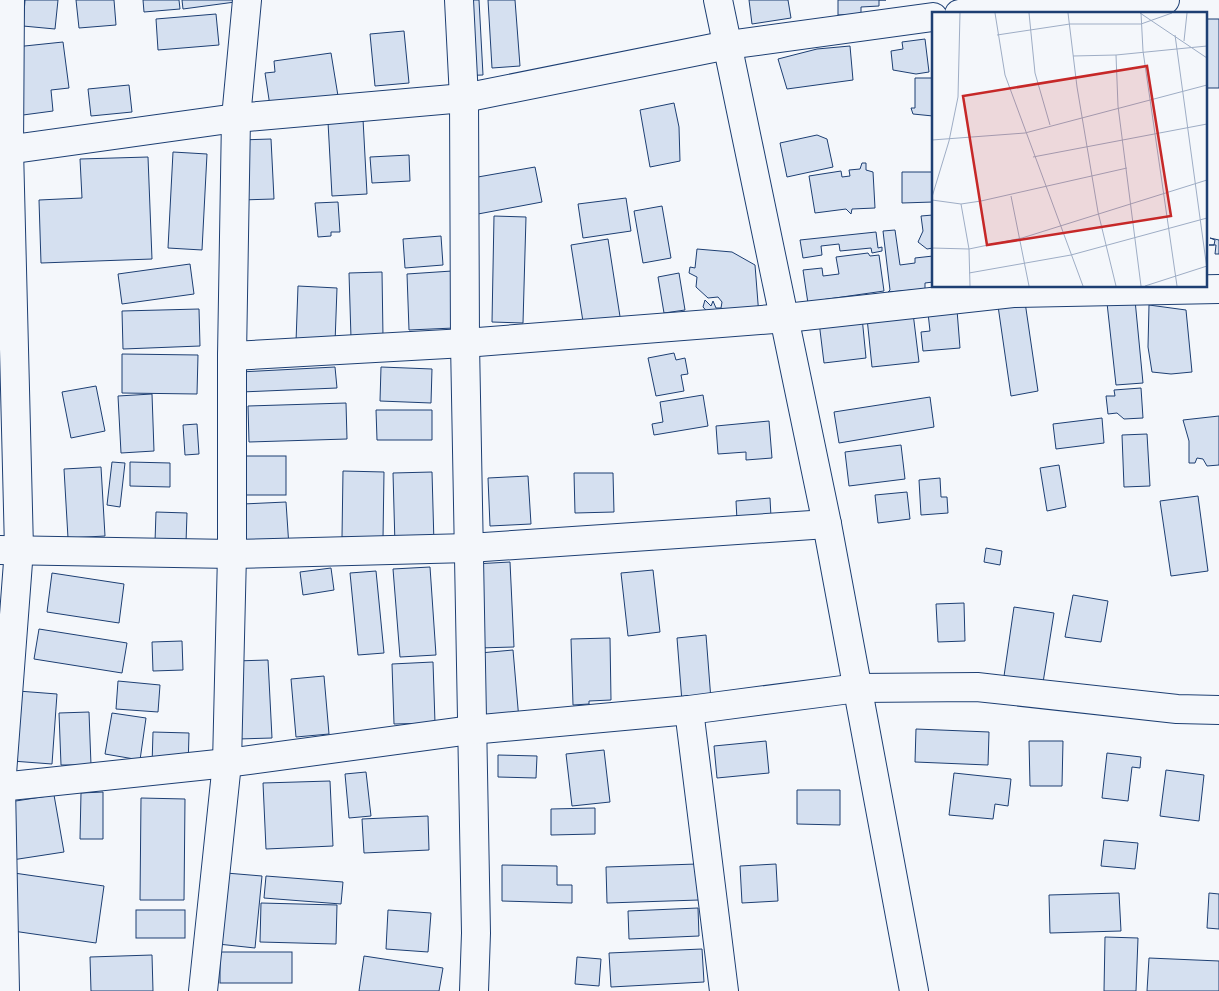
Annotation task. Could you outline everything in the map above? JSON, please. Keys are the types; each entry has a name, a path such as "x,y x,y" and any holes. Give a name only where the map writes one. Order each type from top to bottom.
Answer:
{"street":[{"path":"5,991 1,787 10,549 4,150 10,0"},
{"path":"203,991 227,763 232,554 232,356 236,118 248,0"},
{"path":"459,0 464,98 465,343 476,933 474,991"},
{"path":"718,0 786,318 827,524 914,991"},
{"path":"969,12 988,8 1165,0"},
{"path":"4,150 236,118 464,98 728,45 932,17"},
{"path":"232,356 465,343 786,318 1013,290 1219,289"},
{"path":"10,549 232,554 469,548 827,524"},
{"path":"1,787 227,763 471,730 689,710 858,688 977,687 1177,709 1219,710"},
{"path":"689,710 724,991"}],"building":[{"path":"25,0 58,0 55,29 23,26"},
{"path":"76,0 114,0 116,25 79,28"},
{"path":"143,0 179,0 180,9 144,12"},
{"path":"182,0 234,0 235,2 183,9"},
{"path":"448,0 479,0 483,75 452,76"},
{"path":"488,0 515,0 520,66 492,68"},
{"path":"749,0 788,0 791,18 752,24"},
{"path":"838,0 879,0 879,6 861,7 861,14 838,15"},
{"path":"216,14 219,45 158,50 156,19"},
{"path":"1206,19 1219,19 1219,88 1206,88"},
{"path":"404,31 409,83 375,86 370,34"},
{"path":"925,39 929,72 916,74 893,70 891,51 903,49 902,42"},
{"path":"63,42 69,88 51,90 53,111 23,115 15,47"},
{"path":"850,46 853,80 787,89 778,59 817,49"},
{"path":"331,53 338,96 270,106 265,73 275,72 274,61"},
{"path":"915,78 932,78 932,116 913,114 911,108 915,108"},
{"path":"129,85 132,112 91,116 88,89"},
{"path":"674,103 679,127 680,161 650,167 640,110"},
{"path":"363,119 367,194 332,196 328,122"},
{"path":"817,135 827,139 833,167 787,177 780,143"},
{"path":"271,139 274,199 241,200 239,140"},
{"path":"173,152 207,154 202,250 168,248"},
{"path":"409,155 410,181 372,183 370,157"},
{"path":"148,157 152,259 41,263 39,200 82,198 80,159"},
{"path":"862,163 866,163 866,170 873,172 875,208 852,209 851,214 846,209 815,213 809,176 841,171 842,177 850,176 849,170 860,169"},
{"path":"535,167 542,202 462,217 455,181"},
{"path":"902,172 932,172 932,202 902,203"},
{"path":"626,198 631,231 583,238 578,204"},
{"path":"338,202 340,232 331,232 331,236 318,237 315,203"},
{"path":"662,206 671,258 643,263 634,211"},
{"path":"932,215 932,248 927,249 918,242 923,231 921,216"},
{"path":"494,216 526,217 523,323 492,322"},
{"path":"895,230 900,265 915,263 915,258 932,256 932,282 925,283 925,289 888,292 890,290 883,231"},
{"path":"876,232 878,248 882,247 882,251 872,253 871,248 840,251 839,244 821,246 822,255 803,258 800,240"},
{"path":"441,236 443,265 405,268 403,239"},
{"path":"1210,238 1219,240 1219,254 1215,254 1216,245 1214,245 1215,240"},
{"path":"608,239 621,323 584,328 571,245"},
{"path":"697,249 732,252 755,265 759,316 714,319 703,307 705,300 711,306 713,301 716,308 721,308 722,302 718,297 708,298 696,287 697,277 689,273 690,267 695,268"},
{"path":"868,253 870,256 879,255 884,291 821,300 819,309 809,310 803,270 822,268 823,276 839,274 836,257"},
{"path":"190,264 194,294 122,304 118,274"},
{"path":"452,271 454,328 409,330 407,274"},
{"path":"382,272 383,337 351,338 349,273"},
{"path":"679,273 685,310 664,313 658,277"},
{"path":"298,286 337,288 335,343 296,342"},
{"path":"1135,300 1143,383 1116,385 1107,303"},
{"path":"1025,302 1038,391 1011,396 998,306"},
{"path":"1149,305 1186,310 1192,372 1171,374 1152,372 1148,347"},
{"path":"199,309 200,346 123,349 122,311"},
{"path":"957,310 960,348 923,351 921,332 930,331 928,313"},
{"path":"913,313 919,362 872,367 867,318"},
{"path":"862,317 866,358 824,363 819,322"},
{"path":"674,353 676,360 685,358 688,374 681,375 684,391 656,396 648,358"},
{"path":"122,354 198,355 197,394 122,393"},
{"path":"335,367 337,388 241,392 240,372"},
{"path":"381,367 432,369 431,403 380,401"},
{"path":"96,386 105,431 71,438 62,392"},
{"path":"1141,388 1143,418 1124,419 1117,413 1108,414 1106,396 1115,396 1114,390"},
{"path":"152,394 154,451 121,453 118,396"},
{"path":"703,395 708,426 654,435 652,424 663,422 660,402"},
{"path":"930,397 934,427 839,443 834,412"},
{"path":"346,403 347,439 249,442 248,406"},
{"path":"376,410 432,410 432,440 377,440"},
{"path":"1219,416 1219,465 1207,466 1203,459 1197,458 1195,463 1189,463 1189,441 1183,420"},
{"path":"1102,418 1104,443 1056,449 1053,424"},
{"path":"769,421 772,458 746,460 746,452 718,454 716,426"},
{"path":"197,424 199,454 185,455 183,425"},
{"path":"1147,434 1150,486 1124,487 1122,435"},
{"path":"901,445 905,479 849,486 845,452"},
{"path":"240,456 286,456 286,495 240,495"},
{"path":"112,462 125,463 120,507 107,505"},
{"path":"130,462 170,463 170,487 130,486"},
{"path":"1059,465 1066,507 1047,511 1040,468"},
{"path":"101,467 105,536 68,538 64,469"},
{"path":"343,471 384,472 383,539 342,537"},
{"path":"432,472 434,544 395,545 393,473"},
{"path":"574,473 613,473 614,512 575,513"},
{"path":"528,476 531,524 490,526 488,478"},
{"path":"940,478 941,497 947,497 948,513 921,515 919,480"},
{"path":"907,492 910,519 878,523 875,495"},
{"path":"1198,496 1208,571 1171,576 1160,501"},
{"path":"770,498 771,517 737,520 736,501"},
{"path":"286,502 289,547 246,549 243,504"},
{"path":"156,512 187,513 186,543 155,542"},
{"path":"986,548 1002,551 1000,565 984,562"},
{"path":"510,562 514,647 478,648 474,564"},
{"path":"430,567 436,655 400,657 393,569"},
{"path":"331,568 334,590 303,595 300,572"},
{"path":"653,570 660,632 628,636 621,573"},
{"path":"376,571 384,653 358,655 350,573"},
{"path":"52,573 124,584 119,623 47,612"},
{"path":"1073,595 1108,601 1101,642 1065,637"},
{"path":"964,603 965,641 938,642 936,604"},
{"path":"1014,607 1054,613 1042,689 1003,683"},
{"path":"39,629 127,643 122,673 34,659"},
{"path":"706,635 711,700 682,702 677,638"},
{"path":"610,638 611,700 589,701 589,704 573,705 571,639"},
{"path":"182,641 183,670 153,671 152,642"},
{"path":"513,650 519,720 486,723 480,653"},
{"path":"268,660 272,738 238,739 235,661"},
{"path":"433,662 435,723 394,724 392,664"},
{"path":"324,676 329,734 296,737 291,679"},
{"path":"118,681 160,685 158,712 116,709"},
{"path":"18,691 57,694 52,764 12,761"},
{"path":"89,712 91,765 61,765 59,713"},
{"path":"112,713 146,718 140,760 105,754"},
{"path":"916,729 989,732 988,765 915,762"},
{"path":"153,732 189,733 188,768 152,766"},
{"path":"766,741 769,773 717,778 714,746"},
{"path":"1029,741 1063,741 1062,786 1030,786"},
{"path":"604,750 610,802 572,806 566,754"},
{"path":"1107,753 1141,757 1140,768 1132,767 1128,801 1102,798"},
{"path":"498,755 537,756 536,778 498,777"},
{"path":"1166,770 1204,775 1199,821 1160,816"},
{"path":"366,772 371,816 349,818 345,774"},
{"path":"954,773 1011,779 1008,806 995,804 993,819 949,815"},
{"path":"330,781 333,846 266,849 263,783"},
{"path":"797,790 840,790 840,825 797,824"},
{"path":"103,792 103,839 80,839 81,793"},
{"path":"54,795 64,852 12,860 3,803"},
{"path":"141,798 185,799 184,900 140,900"},
{"path":"595,808 595,834 551,835 551,809"},
{"path":"428,816 429,850 364,853 362,819"},
{"path":"1104,840 1138,843 1135,869 1101,866"},
{"path":"697,864 699,900 607,903 606,867"},
{"path":"776,864 778,901 742,903 740,866"},
{"path":"502,865 557,866 557,885 572,885 572,903 502,901"},
{"path":"14,873 104,886 96,943 6,930"},
{"path":"226,873 262,876 255,948 218,944"},
{"path":"266,876 343,882 341,904 264,898"},
{"path":"1119,893 1121,931 1050,933 1049,895"},
{"path":"1209,893 1219,894 1219,929 1207,928"},
{"path":"261,903 337,905 336,944 260,942"},
{"path":"698,908 699,936 629,939 628,911"},
{"path":"136,910 185,910 185,938 136,938"},
{"path":"388,910 431,913 428,952 386,949"},
{"path":"1105,937 1138,938 1136,991 1104,991"},
{"path":"702,949 704,982 611,987 609,953"},
{"path":"220,952 292,952 292,983 220,983"},
{"path":"152,955 153,991 91,991 90,957"},
{"path":"364,956 443,968 439,991 359,991"},
{"path":"577,957 601,959 599,986 575,984"},
{"path":"1149,958 1219,961 1219,991 1147,991"}]}
